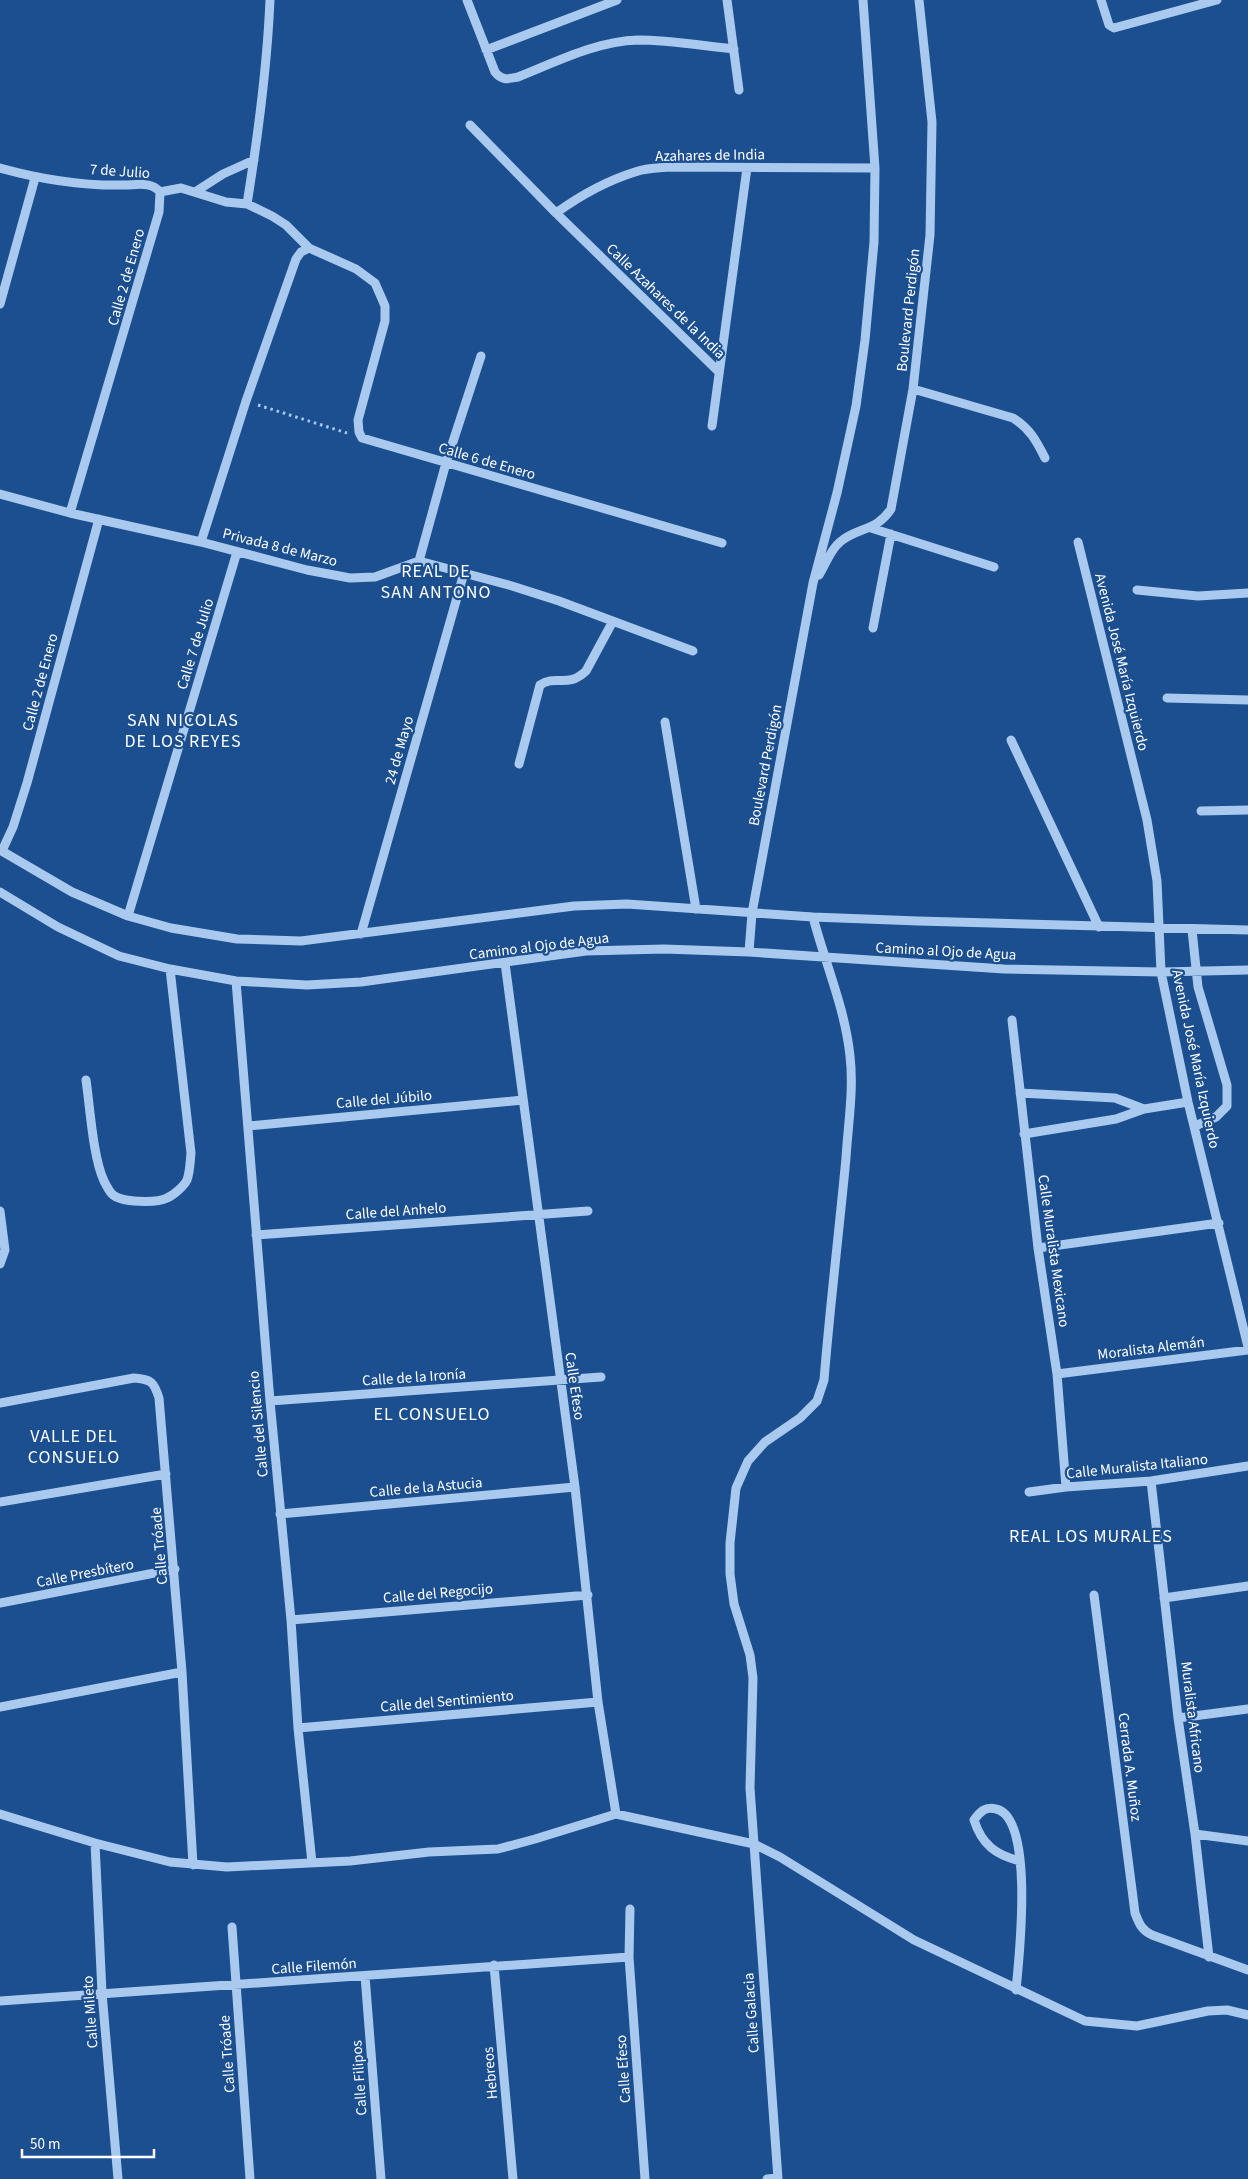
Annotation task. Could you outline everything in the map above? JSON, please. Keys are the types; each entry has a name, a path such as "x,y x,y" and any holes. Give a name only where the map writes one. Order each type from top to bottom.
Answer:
{"street":[{"path":"247,204 268,45 270,0"},
{"path":"467,0 495,72 499,78 507,80 585,51 638,40 734,49"},
{"path":"486,50 617,0"},
{"path":"727,0 739,90"},
{"name":"Boulevard Perdigón","path":"748,952 752,913 813,583 837,493 856,406 865,340 874,242 875,168 863,0"},
{"name":"Boulevard Perdigón","path":"813,583 838,543 847,537 871,528 884,519 891,509 913,389 930,236 932,132 919,0"},
{"path":"1101,0 1109,25 1114,28 1217,0"},
{"name":"Calle Azahares de la India","path":"470,125 556,213 719,372"},
{"path":"195,192 223,174 254,160"},
{"name":"Azahares de India","path":"556,213 579,197 607,182 637,171 670,167 875,168"},
{"name":"7 de Julio","path":"0,168 35,178 107,186 149,184 160,192 182,188 226,202 247,204 286,225 309,248"},
{"name":"Calle Azahares de la India","path":"719,372 747,168"},
{"path":"0,304 35,178"},
{"name":"Calle 2 de Enero","path":"70,513 159,212 160,192"},
{"path":"201,542 246,401 296,259 301,252 309,248 356,268 368,276 376,283 386,306 385,321 358,420 359,432 362,438"},
{"path":"481,356 446,463 419,562 559,601 693,651"},
{"path":"712,426 719,372"},
{"path":"913,389 1013,418 1025,426 1034,436 1045,458"},
{"name":"Calle 6 de Enero","path":"362,438 722,543"},
{"name":"Privada 8 de Marzo","path":"0,494 70,513 201,542 307,570 350,578 375,577 419,562"},
{"name":"Calle 2 de Enero","path":"1,851 13,827 27,782 99,519"},
{"path":"871,528 994,567"},
{"path":"873,628 891,534"},
{"name":"Avenida José María Izquierdo","path":"1078,542 1147,820 1157,881 1162,972 1188,1102 1248,1348"},
{"name":"Calle 7 de Julio","path":"128,916 237,552"},
{"name":"24 de Mayo","path":"361,934 464,573"},
{"path":"1137,590 1198,596 1248,592"},
{"path":"519,764 540,685 546,680 569,682 586,671 613,621"},
{"path":"1166,698 1248,700"},
{"path":"665,722 696,909"},
{"path":"1011,740 1099,927"},
{"path":"1201,811 1248,810"},
{"name":"Camino al Ojo de Agua","path":"1,851 72,892 128,916 171,928 237,939 301,941 574,906 627,904 813,917 1192,930 1248,930"},
{"name":"Camino al Ojo de Agua","path":"0,892 58,927 119,956 170,969 236,982 307,985 361,982 586,951 664,949 748,952 1004,969 1162,972 1248,970"},
{"name":"Calle Galacia","path":"778,2179 750,1788 753,1678 750,1655 734,1604 730,1574 730,1542 736,1488 748,1461 765,1442 800,1418 817,1401 824,1380 841,1218 850,1103 850,1057 843,1017 813,917"},
{"path":"1192,930 1195,971 1227,1085 1227,1106 1216,1117 1195,1126"},
{"name":"Calle Efeso","path":"506,963 522,1100 575,1487 588,1594 598,1702 616,1814"},
{"path":"86,1080 99,1166 104,1182 113,1195 123,1200 158,1201 167,1198 186,1181 191,1153 170,969"},
{"name":"Calle del Silencio","path":"236,982 270,1401 291,1620 298,1728 312,1864"},
{"name":"Calle Muralista Mexicano","path":"1012,1020 1038,1248 1057,1374 1066,1487"},
{"path":"1020,1093 1115,1098 1144,1109"},
{"name":"Calle del Júbilo","path":"249,1126 522,1100"},
{"path":"1024,1134 1116,1119 1144,1109 1188,1102"},
{"path":"0,1211 5,1250 0,1264"},
{"name":"Calle del Anhelo","path":"256,1235 588,1211"},
{"path":"1038,1248 1219,1223"},
{"name":"Moralista Alemán","path":"1057,1374 1248,1348"},
{"name":"Calle de la Ironía","path":"270,1401 601,1377"},
{"name":"Calle Tróade","path":"0,1403 134,1378 148,1379 155,1386 159,1398 174,1569 193,1865"},
{"name":"Calle Muralista Italiano","path":"1029,1492 1066,1487 1151,1481 1248,1466"},
{"path":"0,1502 166,1474"},
{"name":"Muralista Africano","path":"1151,1481 1178,1718 1195,1834 1209,1957"},
{"name":"Calle de la Astucia","path":"280,1514 575,1487"},
{"name":"Calle Presbítero","path":"0,1603 174,1569"},
{"path":"1164,1598 1248,1586"},
{"name":"Calle del Regocijo","path":"291,1620 588,1594"},
{"name":"Cerrada A. Muñoz","path":"1094,1595 1135,1913 1144,1931 1209,1957"},
{"path":"0,1708 182,1672"},
{"name":"Calle del Sentimiento","path":"298,1728 598,1702"},
{"path":"1178,1718 1248,1709"},
{"path":"1016,1990 1023,1918 1020,1862 1012,1823 1001,1810 990,1807 981,1812 974,1820 978,1832 990,1847 1002,1856 1020,1862"},
{"path":"0,1814 95,1843 170,1862 227,1868 312,1864 389,1858 429,1852 498,1848 535,1840 616,1814 754,1844 780,1857 914,1940 1016,1990 1085,2021 1137,2026 1227,2010 1248,2015"},
{"path":"1195,1834 1248,1841"},
{"name":"Calle Mileto","path":"95,1843 102,1993 118,2179"},
{"name":"Calle Efeso","path":"630,1909 629,1957 645,2179"},
{"name":"Calle Tróade","path":"232,1927 250,2179"},
{"name":"Calle Filemón","path":"0,2001 102,1993 236,1986 494,1965 629,1957"},
{"path":"1209,1957 1248,1970"},
{"name":"Hebreos","path":"494,1965 513,2179"},
{"name":"Calle Filipos","path":"365,1976 381,2179"},
{"path":"767,2179 778,2179"}],"path":[{"path":"246,401 362,438"}],"district":[{"name":"REAL DE SAN ANTONO","path":"436,581"},
{"name":"SAN NICOLAS DE LOS REYES","path":"183,730"},
{"name":"EL CONSUELO","path":"432,1414"},
{"name":"VALLE DEL CONSUELO","path":"74,1446"},
{"name":"REAL LOS MURALES","path":"1091,1536"}]}
